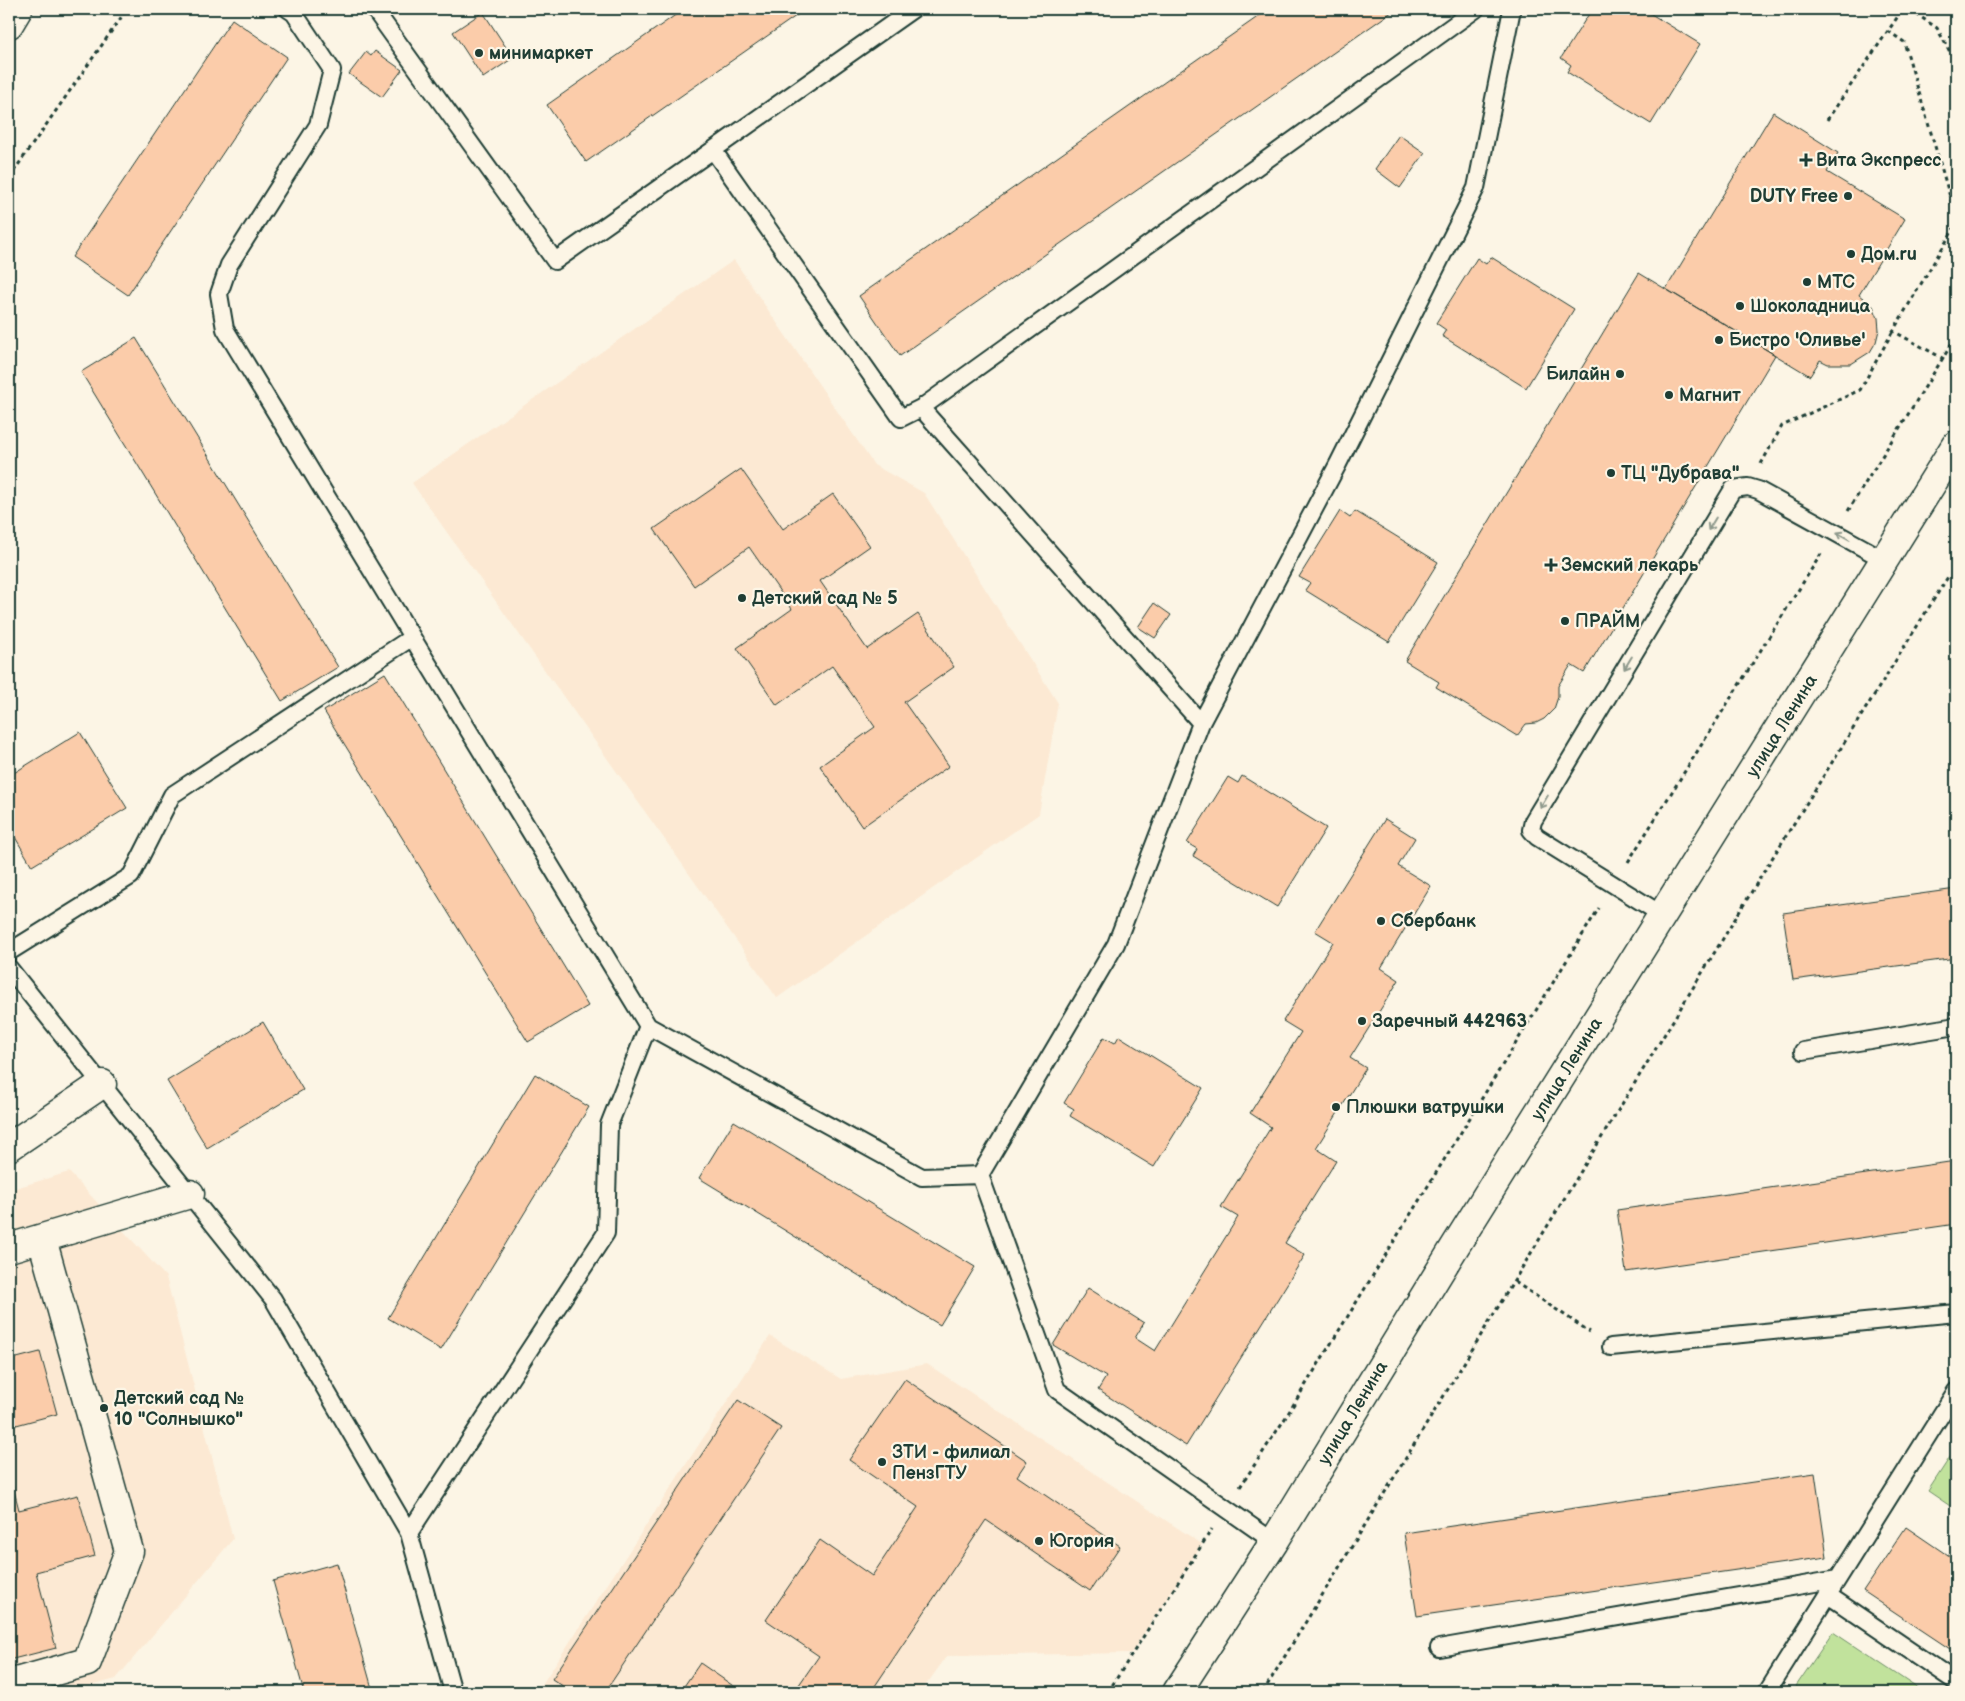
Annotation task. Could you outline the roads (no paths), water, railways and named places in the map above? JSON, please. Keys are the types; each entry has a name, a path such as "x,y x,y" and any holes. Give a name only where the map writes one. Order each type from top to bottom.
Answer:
{"main road":[{"path":"9,24 18,9"},
{"name":"улица Ленина","path":"1176,1692 1274,1542 1454,1248 1664,916 1956,445"},
{"path":"9,1147 102,1084"},
{"path":"9,1248 190,1194"},
{"path":"9,1684 87,1662 129,1551 42,1239"}],"lane":[{"path":"374,9 555,261 913,9"},
{"path":"712,150 901,418 921,408 1476,9"},
{"path":"980,1175 1116,944 1201,723 1338,464 1476,188 1512,9"},
{"path":"294,10 332,70 318,124 229,265 219,294 225,329 648,1026 922,1177 980,1175"},
{"path":"921,408 1201,723"},
{"path":"1664,916 1536,837 1531,830 1533,821 1733,489 1748,487 1758,490 1885,560"},
{"path":"9,952 131,876 172,795 411,638"},
{"path":"9,968 273,1299 409,1533 453,1692"},
{"path":"409,1533 606,1233 609,1126 648,1026"},
{"path":"1803,1050 1956,1026"},
{"path":"980,1175 1057,1390 1274,1542"},
{"path":"1612,1347 1956,1313"},
{"path":"1767,1692 1956,1391"},
{"path":"1439,1648 1838,1578"},
{"path":"1828,1595 1956,1682"}],"place":[{"name":"минимаркет","path":"479,53"},
{"name":"Вита Экспресс","path":"1806,160"},
{"name":"DUTY Free","path":"1848,196"},
{"name":"Дом.ru","path":"1851,254"},
{"name":"МТС","path":"1807,282"},
{"name":"Шоколадница","path":"1740,306"},
{"name":"Бистро 'Оливье'","path":"1719,340"},
{"name":"Билайн","path":"1620,374"},
{"name":"Магнит","path":"1669,395"},
{"name":"ТЦ \"Дубрава\"","path":"1611,473"},
{"name":"Земский лекарь","path":"1551,565"},
{"name":"Детский сад № 5","path":"742,598"},
{"name":"ПРАЙМ","path":"1565,621"},
{"name":"Сбербанк","path":"1381,921"},
{"name":"Заречный 442963","path":"1362,1021"},
{"name":"Плюшки ватрушки","path":"1336,1107"},
{"name":"Детский сад № 10 \"Солнышко\"","path":"104,1408"},
{"name":"ЗТИ - филиал ПензГТУ","path":"882,1462"},
{"name":"Югория","path":"1039,1541"}]}
